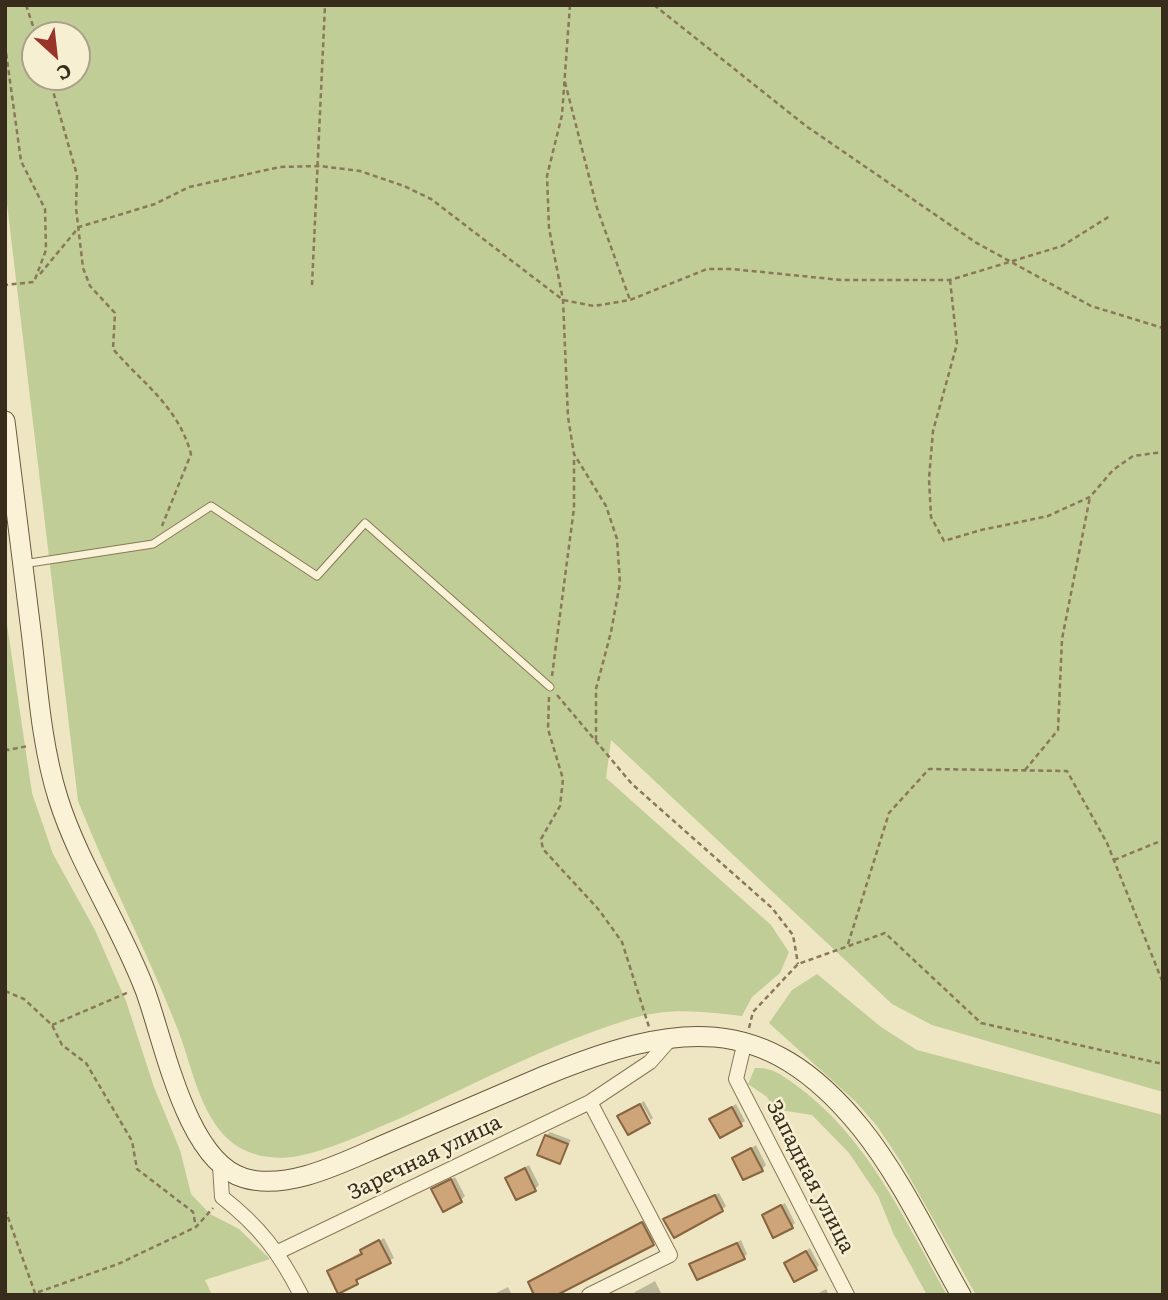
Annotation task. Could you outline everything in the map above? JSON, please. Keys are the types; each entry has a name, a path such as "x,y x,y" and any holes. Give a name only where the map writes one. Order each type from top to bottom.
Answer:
{"main road":[{"path":"5,421 22,564 57,794 80,857 144,985 198,1136 220,1166 245,1179 281,1180 336,1165 602,1053 674,1036 745,1041 792,1064 841,1104 884,1160 961,1295"}],"street":[{"name":"Заречная улица","path":"278,1252 590,1102 650,1062 674,1036"},
{"name":"Западная улица","path":"745,1041 736,1079 847,1295"},
{"path":"589,1295 670,1255 590,1102"},
{"path":"220,1166 222,1197 251,1220 278,1252 301,1295"}],"lane":[{"path":"22,564 153,544 211,506 317,576 365,523 550,687"}],"path":[{"path":"312,285 320,166 325,5"},
{"path":"570,5 562,115 547,176 549,228 563,300 568,417 574,454 574,508 550,687 548,729 563,779 560,806 541,839 543,849 599,910 622,942 653,1039"},
{"path":"654,5 806,126 975,242 1091,306 1163,328"},
{"path":"5,45 21,161 45,209 46,250 40,274"},
{"path":"564,79 597,208 630,300"},
{"path":"53,91 77,176 83,268 90,286 115,313 113,349 174,412 191,454 182,482 153,544"},
{"path":"5,285 34,282 79,227 156,204 202,184 280,167 320,166 360,171 404,186 431,200 563,300 594,306 630,300 707,269 841,280 950,280 1008,260 1062,246 1110,216"},
{"path":"950,280 957,344 933,431 929,479 931,517 944,541 1048,516 1090,497 1113,470 1133,456 1163,452"},
{"path":"574,454 606,506 617,540 620,583 596,689 596,740"},
{"path":"1026,770 1058,730 1062,639 1090,497"},
{"path":"550,687 632,784 772,908 793,935 798,964"},
{"path":"5,748 8,750 47,742"},
{"path":"848,944 889,813 929,769 1067,771 1114,860 1163,983"},
{"path":"1114,860 1163,839"},
{"path":"745,1041 753,1012 798,964 885,933 981,1023 1163,1064"},
{"path":"52,1025 144,985"},
{"path":"5,991 24,999 52,1025 62,1045 86,1063 132,1141 137,1169 193,1212 196,1227"},
{"path":"5,1209 32,1294 118,1264 196,1227 222,1197"}],"green space":[{"path":"5,5 1163,5 1163,1092 932,1025 892,1004 611,740 606,778 771,925 789,952 780,973 752,997 742,1016 670,1012 641,1016 542,1052 403,1117 335,1145 285,1158 251,1153 229,1140 218,1128 203,1101 164,997 78,801 5,187"},
{"path":"5,611 32,793 53,854 95,930 126,1001 154,1087 180,1150 191,1194 210,1214 239,1229 270,1259 205,1280 212,1295 5,1295"},
{"path":"817,974 881,1027 917,1050 1163,1115 1163,1295 976,1295 901,1162 877,1126 856,1102 769,1023 792,990"},
{"path":"755,1068 771,1070 793,1083 842,1127 899,1208 947,1295 927,1295 894,1235 878,1196 849,1153 812,1115 774,1109 767,1097 748,1084"}],"building":[{"path":"640,1104 650,1123 628,1135 617,1116"},
{"path":"732,1107 742,1126 720,1138 709,1119"},
{"path":"545,1135 568,1144 560,1164 537,1155"},
{"path":"751,1148 763,1171 743,1180 732,1158"},
{"path":"525,1168 536,1191 516,1200 505,1178"},
{"path":"451,1179 462,1202 443,1212 431,1189"},
{"path":"715,1195 723,1211 674,1238 663,1219"},
{"path":"781,1205 793,1228 773,1238 762,1215"},
{"path":"642,1222 654,1245 557,1295 534,1295 528,1282"},
{"path":"379,1240 391,1263 356,1280 358,1284 338,1294 327,1271 362,1254 360,1250"},
{"path":"737,1243 745,1259 697,1280 689,1264"},
{"path":"806,1251 817,1270 794,1282 784,1263"}]}
